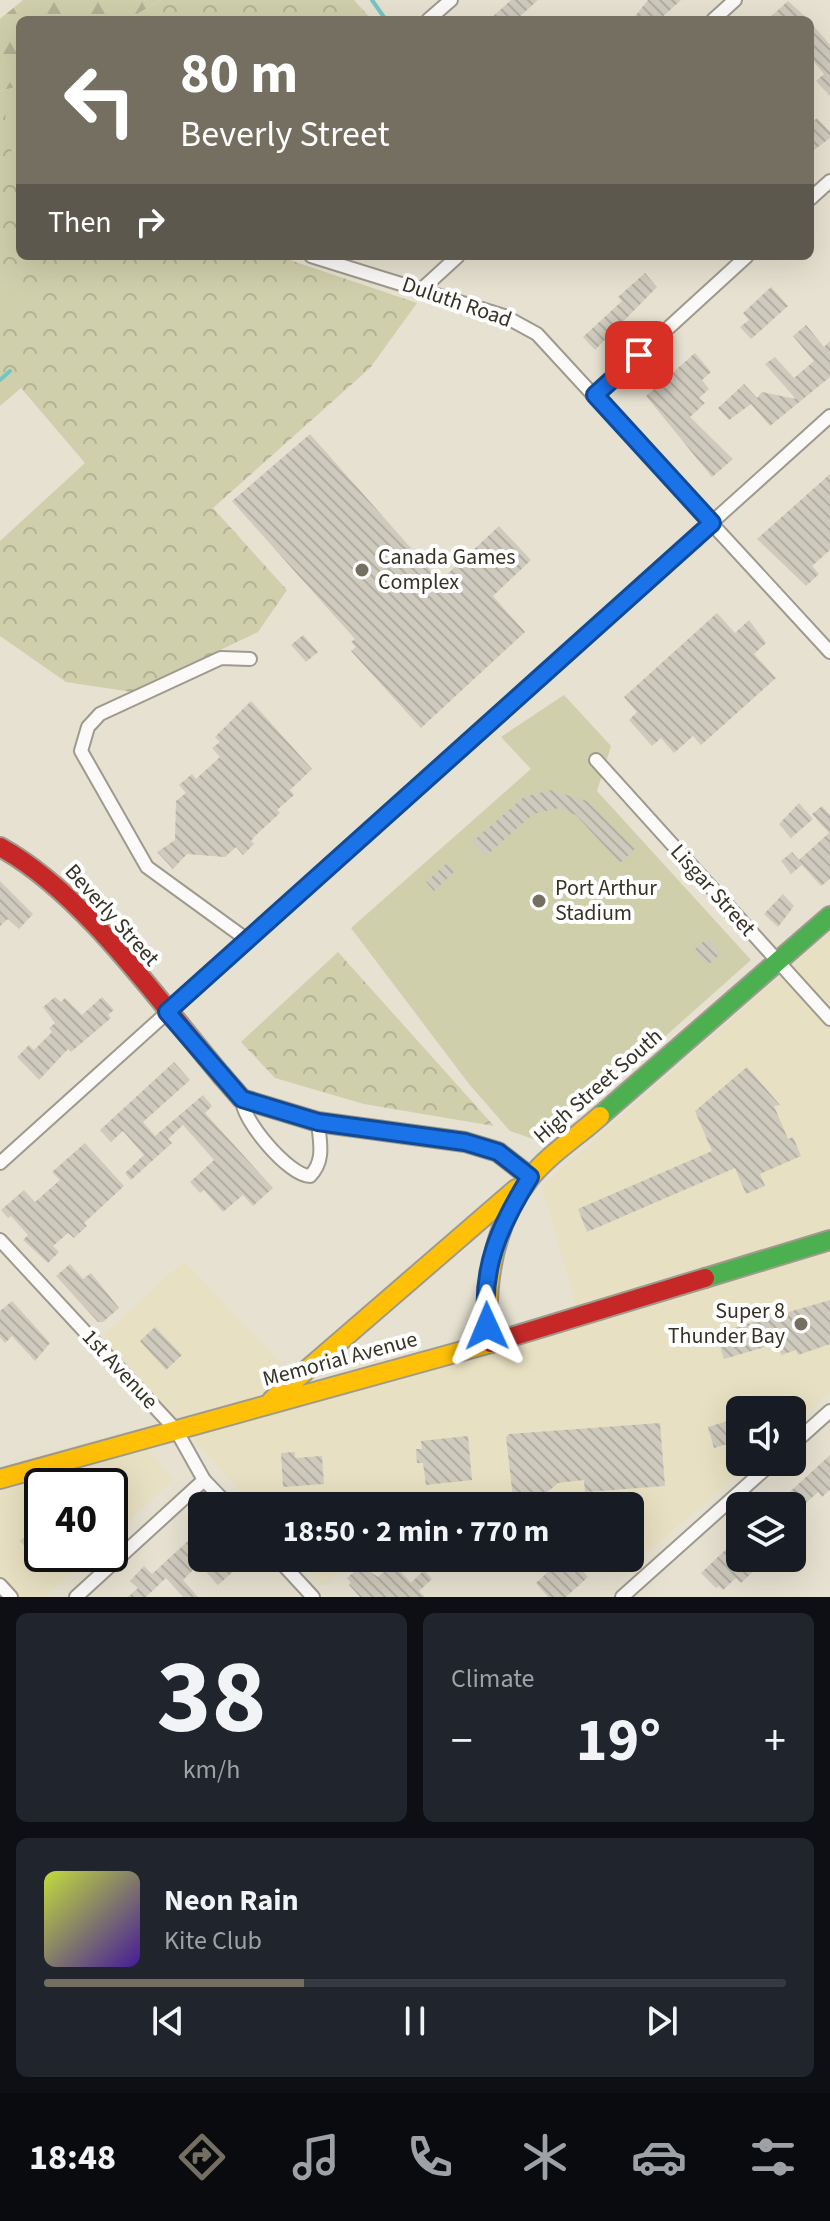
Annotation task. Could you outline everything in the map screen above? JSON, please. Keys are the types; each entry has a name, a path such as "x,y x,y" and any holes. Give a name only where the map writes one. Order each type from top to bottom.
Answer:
{"street":[{"path":"433,16 451,0"},
{"path":"717,16 735,0"},
{"path":"814,195 830,181"},
{"name":"Duluth Road","path":"324,260 422,289 527,326 548,343 830,652"},
{"path":"422,289 454,260"},
{"path":"595,395 743,260"},
{"path":"0,1163 830,416"},
{"path":"246,939 147,867 81,751 88,727 100,714 221,658 250,659"},
{"name":"Lisgar Street","path":"596,760 830,1019"},
{"name":"Beverly Street","path":"0,847 33,865 75,903 242,1099 242,1108 250,1122 292,1172 304,1177 310,1176 319,1165 318,1122"},
{"name":"High Street South","path":"489,1343 485,1304 488,1259 505,1218 530,1177 830,916"},
{"path":"242,1099 318,1122 465,1142 498,1152 530,1177 268,1404"},
{"name":"1st Avenue","path":"0,1240 176,1430 204,1480 216,1492"},
{"name":"Memorial Avenue","path":"0,1479 489,1343 830,1240"},
{"path":"806,1432 830,1411"},
{"path":"622,1597 757,1476"},
{"path":"76,1597 204,1480"},
{"path":"290,1572 313,1597"},
{"path":"0,1585 11,1597"}],"shaded area":[{"path":"830,932 830,1392 806,1413 806,1396 726,1396 726,1476 735,1476 648,1552 644,1548 644,1492 240,1492 102,1337 184,1261 315,1400 582,1327 542,1186"},
{"path":"129,1430 174,1479 128,1521 128,1468 24,1468 24,1572 72,1572 45,1597 0,1597 0,1467"},
{"path":"312,1572 340,1572 324,1586"}],"green space":[{"path":"23,0 161,0 134,16 16,16 16,87 0,91 0,19"},
{"path":"161,0 354,0 368,16 134,16"},
{"path":"16,87 16,260 290,260 417,303 370,368 213,508 287,590 258,632 132,692 66,682 0,636 0,541 85,463 21,388 0,406 0,91"},
{"path":"16,100 16,164 5,132 6,104"},
{"path":"0,265 13,275 24,307 0,328"},
{"name":"Port Arthur Stadium","path":"564,695 611,746 597,791 751,960 545,1143 510,1131 469,1084 351,928 531,769 501,737"},
{"path":"338,952 494,1126 364,1104 275,1078 241,1042"}],"building":[{"path":"511,0 538,0 520,16 493,16"},
{"path":"648,0 681,0 663,16 635,16"},
{"path":"788,1 805,16 771,16"},
{"path":"814,27 830,45 830,96 816,81 824,74 814,62"},
{"path":"817,118 830,132 830,138 814,150 814,121"},
{"path":"645,273 657,287 595,350 583,337 622,301 618,297"},
{"path":"771,287 788,306 751,339 740,327 749,320 743,313"},
{"path":"806,325 824,347 830,341 830,377 770,426 751,404 729,420 718,408 744,384 757,398 762,392 796,399 765,364 775,357 794,378 814,361 793,336"},
{"path":"695,353 711,372 702,380 709,389 699,398 705,403 690,417 733,459 712,477 646,396"},
{"name":"Canada Games Complex","path":"310,434 440,581 499,526 531,560 493,596 525,632 421,728 351,651 356,647 351,642 355,639 232,501"},
{"path":"830,474 830,550 812,566 819,574 806,586 757,539"},
{"path":"717,613 735,633 749,620 766,643 754,654 776,678 701,745 693,736 674,753 661,738 652,746 629,720 637,712 624,697"},
{"path":"303,635 318,652 306,662 291,645"},
{"path":"251,701 312,769 290,790 294,795 277,810 280,813 256,835 251,841 254,844 243,855 236,847 225,857 187,854 173,869 157,852 175,840 176,801 186,793 179,785 192,774 196,779 220,757 212,748 220,742 215,737"},
{"path":"550,790 587,801 635,849 620,863 576,815 559,808 533,814 486,856 472,842 524,797"},
{"path":"799,803 813,819 791,838 779,824"},
{"path":"822,806 830,815 830,879 821,886 802,865 791,874 781,861 792,852 799,860 829,833 812,814"},
{"path":"447,863 454,872 434,891 426,882"},
{"path":"0,881 33,914 19,929 8,919 0,926"},
{"path":"783,894 794,906 778,927 764,914"},
{"path":"707,938 721,953 708,965 694,950"},
{"path":"55,997 61,1002 65,998 82,1015 102,997 114,1010 108,1015 111,1018 71,1052 68,1049 39,1080 17,1057 29,1045 34,1050 52,1032 49,1028 55,1023 43,1007"},
{"path":"174,1062 190,1080 143,1122 155,1136 203,1095 212,1106 205,1113 273,1188 253,1206 243,1195 223,1212 204,1190 200,1193 190,1182 214,1160 183,1125 168,1139 172,1143 131,1180 125,1173 144,1155 123,1131 111,1142 100,1130"},
{"path":"747,1067 780,1105 774,1106 788,1139 793,1137 801,1156 760,1174 765,1186 746,1194 735,1168 587,1232 578,1209 712,1151 695,1111"},
{"path":"85,1143 124,1186 84,1223 87,1226 74,1238 68,1233 53,1246 59,1252 48,1263 23,1240 28,1235 1,1210 24,1190 35,1202 60,1180 52,1172"},
{"path":"70,1264 83,1279 91,1273 119,1308 103,1322 98,1322 56,1276"},
{"name":"Super 8 Thunder Bay","path":"830,1300 830,1344 798,1355 796,1350 781,1355 778,1343 724,1359 716,1333"},
{"path":"12,1301 50,1343 35,1361 12,1336 5,1343 0,1337 0,1311"},
{"path":"155,1327 182,1355 166,1370 140,1341"},
{"path":"726,1422 726,1444 714,1448 708,1427"},
{"path":"660,1423 665,1486 585,1492 584,1480 558,1483 547,1492 512,1492 506,1437 509,1434"},
{"path":"468,1436 472,1480 426,1485 423,1463 417,1463 416,1449 422,1449 421,1441"},
{"path":"295,1452 295,1458 322,1456 324,1484 283,1487 281,1453"},
{"path":"830,1455 830,1490 822,1497 818,1492 806,1503 806,1492 790,1492"},
{"path":"188,1541 188,1572 191,1572 183,1580 198,1597 183,1597 166,1578 146,1597 128,1597 138,1588 130,1581 144,1566 152,1574"},
{"path":"726,1549 726,1572 753,1572 741,1583 736,1578 723,1590 719,1586 716,1588 701,1573"},
{"path":"206,1572 233,1572 218,1585"},
{"path":"354,1572 370,1572 378,1577 384,1572 401,1572 411,1583 426,1572 432,1579 419,1591 425,1597 360,1597 347,1578"},
{"path":"548,1572 584,1572 588,1577 566,1597 548,1597 536,1583"}],"waterway":[{"path":"372,0 383,16"},
{"path":"0,380 10,371"}],"traffic: fast":[{"path":"600,1116 830,916"},
{"path":"222,1076 242,1099 318,1122 465,1142 498,1152 530,1177"},
{"path":"705,1278 830,1240"}],"traffic: slow":[{"path":"489,1343 490,1278 493,1257 507,1216 517,1196 537,1170 600,1116"},
{"path":"272,1400 516,1189"},
{"path":"0,1479 491,1343"}],"traffic: jam":[{"path":"0,847 31,867 91,920 222,1076"},
{"path":"491,1343 705,1278"}],"place":[{"name":"Canada Games Complex","path":"362,570"},
{"name":"Port Arthur Stadium","path":"539,901"},
{"name":"Super 8 Thunder Bay","path":"801,1324"}],"route":[{"path":"487,1326 488,1259 505,1218 530,1177 498,1152 465,1142 318,1122 242,1099 167,1012 712,523 595,395 639,355"}]}
